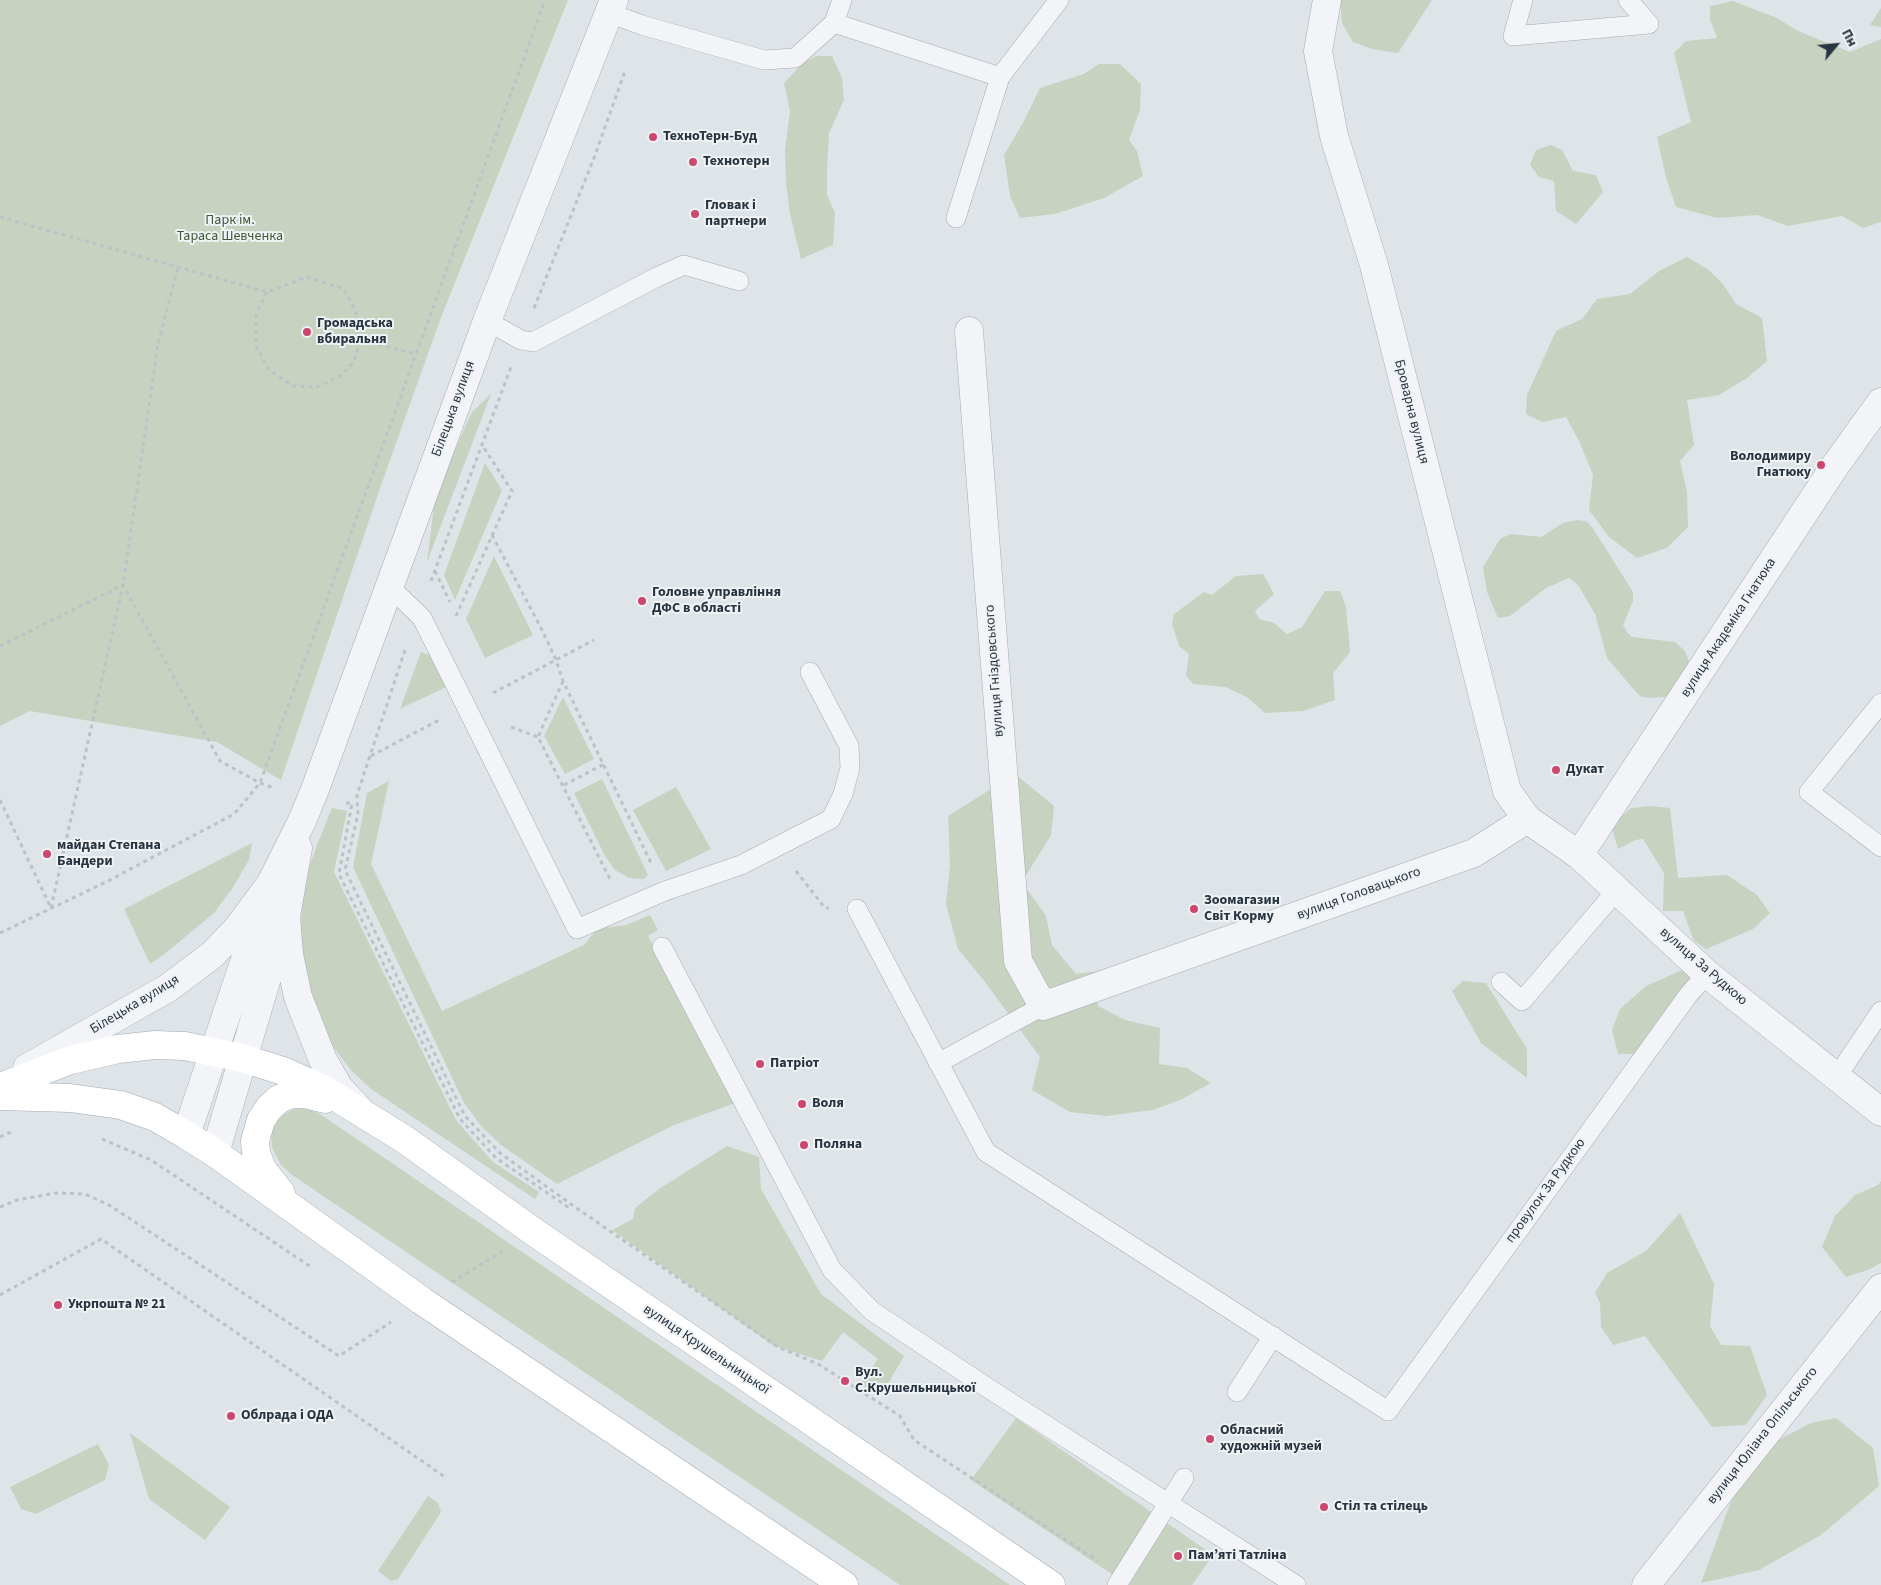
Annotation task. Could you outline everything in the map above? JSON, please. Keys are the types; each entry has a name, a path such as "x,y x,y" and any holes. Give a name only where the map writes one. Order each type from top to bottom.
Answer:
{"main road":[{"name":"вулиця Крушельницької","path":"0,1087 72,1060 118,1049 155,1045 185,1046 242,1058 291,1074 323,1089 404,1139 542,1238 1051,1585"},
{"name":"вулиця Крушельницької","path":"295,1211 262,1169 256,1153 255,1141 261,1120 269,1108 279,1099 291,1094 304,1094 322,1098 362,1112"},
{"name":"вулиця Крушельницької","path":"0,1096 70,1098 121,1105 155,1117 215,1154 431,1307 844,1585"}],"street":[{"name":"Броварна вулиця","path":"1327,0 1318,51 1334,136 1374,265 1507,790 1527,819"},
{"name":"Білецька вулиця","path":"186,1135 271,883 302,822 487,321 612,6"},
{"name":"вулиця Гніздовського","path":"969,331 1018,961 1043,1006"},
{"name":"вулиця Академіка Гнатюка","path":"1579,855 1835,466 1881,402"},
{"name":"вулиця За Рудкою","path":"1527,819 1579,855 1708,974 1881,1112"},
{"name":"вулиця Головацького","path":"1043,1006 1474,853 1527,819"},
{"name":"Білецька вулиця","path":"215,1154 242,1058 286,916 302,822"},
{"name":"Білецька вулиця","path":"0,1083 133,1009 175,983 212,955 237,929 271,883"},
{"name":"Білецька вулиця","path":"286,916 288,954 298,996 311,1032 323,1060 339,1088 362,1112"},
{"name":"вулиця Юліана Опільського","path":"1646,1585 1881,1288"}],"lane":[{"path":"612,6 642,25 764,60 795,58 834,23 842,0"},
{"path":"956,218 1000,77 1059,0"},
{"path":"1523,0 1513,36 1649,24 1628,0"},
{"path":"834,23 1000,77"},
{"path":"487,321 521,340 533,342 684,265 739,281"},
{"path":"389,586 422,618 577,929 664,891 741,865 831,820 843,794 850,768 849,746 810,672"},
{"path":"1881,703 1809,792 1881,847"},
{"path":"1500,982 1522,1001 1617,890"},
{"path":"856,909 986,1152 1273,1336 1237,1392"},
{"path":"662,947 832,1270 872,1311 994,1392 1296,1585"},
{"name":"провулок За Рудкою","path":"1273,1336 1388,1411 1689,994 1708,974"},
{"path":"938,1063 1043,1006"},
{"path":"1836,1078 1881,1012"},
{"path":"1119,1581 1184,1478"}],"path":[{"path":"0,933 154,858 234,814 260,783 545,0"},
{"path":"642,25 594,158 521,340 417,615 358,795 358,814 345,870 465,1116 500,1154 778,1347 818,1364 900,1416 914,1440 1119,1581"},
{"path":"0,218 267,292 306,276 344,289 356,312 360,340 354,362 340,376 316,387 294,386 270,371 256,346 256,314 267,292"},
{"path":"51,908 122,585 158,344 178,267"},
{"path":"360,340 416,354"},
{"path":"456,616 512,491 482,444"},
{"path":"492,535 556,660 563,681 664,891"},
{"path":"0,646 122,585"},
{"path":"122,585 220,761 260,783 274,788"},
{"path":"497,701 492,693 594,640"},
{"path":"538,737 563,681"},
{"path":"370,756 447,716"},
{"path":"510,727 538,737 625,908"},
{"path":"564,785 604,764"},
{"path":"0,800 51,908"},
{"path":"778,847 825,908 856,909"},
{"path":"0,1137 15,1130"},
{"path":"99,1137 151,1160 313,1268"},
{"path":"0,1207 17,1200 56,1193 85,1194 109,1205 339,1356 394,1320 386,1315"},
{"path":"0,1295 101,1239 445,1477"},
{"path":"445,1286 504,1251"}],"green space":[{"name":"Парк ім. Тараса Шевченка","path":"0,0 568,0 440,320 380,488 281,780 217,742 30,711 0,726"},
{"path":"1340,0 1432,0 1398,53 1372,49 1353,42 1342,23"},
{"path":"1733,1 1777,18 1798,31 1850,52 1881,39 1881,222 1863,228 1842,216 1788,226 1757,215 1717,218 1676,207 1666,177 1657,137 1691,122 1674,53 1686,41 1717,38 1710,20 1710,6"},
{"path":"1881,8 1881,27 1870,25"},
{"path":"816,56 832,56 842,78 844,100 829,133 827,195 835,213 833,245 801,259 790,214 786,183 785,151 790,111 784,83 802,64"},
{"path":"1099,64 1120,64 1141,84 1140,110 1129,140 1137,151 1143,176 1104,198 1055,214 1020,218 1010,196 1004,155 1024,121 1040,88 1084,74"},
{"path":"1551,145 1562,150 1573,171 1596,175 1603,192 1576,224 1556,211 1554,181 1539,177 1530,165 1536,150"},
{"path":"1687,257 1709,270 1723,284 1736,304 1762,318 1767,361 1747,378 1719,395 1687,400 1694,445 1680,461 1687,492 1688,527 1667,548 1637,558 1609,537 1589,510 1593,475 1580,443 1566,417 1543,422 1526,414 1527,395 1556,331 1582,319 1597,299 1630,294 1659,271"},
{"path":"491,394 427,562 434,506 445,472 472,412"},
{"path":"485,463 502,490 455,600 444,575"},
{"path":"1577,520 1586,521 1592,527 1633,592 1633,601 1623,625 1627,632 1632,637 1675,642 1685,651 1691,667 1676,696 1650,698 1642,697 1636,692 1607,658 1595,614 1578,585 1569,578 1546,588 1510,616 1498,618 1487,592 1483,567 1500,539 1511,534 1541,537 1563,523"},
{"path":"494,556 533,635 485,658 466,619"},
{"path":"1263,574 1274,594 1255,611 1259,619 1274,623 1287,634 1302,627 1325,591 1340,591 1346,607 1350,652 1333,673 1335,700 1303,711 1265,713 1247,697 1225,687 1193,684 1186,675 1189,654 1179,646 1172,624 1174,614 1204,592 1212,595 1236,576"},
{"path":"421,652 432,656 446,687 400,709"},
{"path":"563,697 594,759 565,774 544,736"},
{"path":"1015,774 1054,806 1051,835 1022,882 1046,916 1052,945 1076,974 1098,971 1098,1006 1125,1020 1160,1028 1159,1064 1187,1068 1211,1083 1180,1100 1152,1110 1106,1116 1070,1112 1032,1090 1040,1057 985,982 958,949 946,904 950,865 948,816"},
{"path":"602,779 648,875 644,879 629,878 615,870 605,856 574,793"},
{"path":"389,781 371,864 442,1011 584,945 597,929 626,925 650,915 658,930 648,936 686,1010 741,1101 674,1125 557,1184 501,1145 482,1127 464,1103 353,867 367,793"},
{"path":"676,787 711,849 666,871 633,810"},
{"path":"1650,806 1670,808 1678,878 1727,875 1757,895 1770,913 1753,929 1706,949 1694,941 1683,911 1663,911 1664,873 1643,839 1635,840 1618,849 1611,825 1631,808"},
{"path":"332,808 347,811 334,872 456,1120 493,1162 539,1192 535,1199 371,1089 351,1070 330,1043 312,1015 299,951 304,882"},
{"path":"252,843 249,860 232,889 214,913 150,964 124,909"},
{"path":"1689,967 1696,992 1689,1010 1675,1027 1646,1054 1618,1054 1612,1030 1620,1009 1646,986"},
{"path":"1463,981 1486,983 1527,1049 1527,1078 1481,1043 1452,991"},
{"path":"295,1109 307,1109 320,1114 1010,1585 900,1585 292,1175 281,1165 276,1156 272,1147 271,1133 275,1123 284,1114"},
{"path":"727,1146 759,1157 761,1189 821,1294 904,1356 882,1394 859,1385 878,1359 843,1332 822,1361 774,1346 612,1230 633,1219 635,1208 659,1189"},
{"path":"1881,1181 1881,1263 1868,1270 1846,1277 1822,1247 1835,1216 1855,1195 1878,1185"},
{"path":"1680,1213 1714,1284 1710,1326 1721,1345 1750,1346 1767,1395 1746,1425 1712,1427 1645,1336 1613,1345 1601,1327 1600,1303 1595,1293 1607,1273 1646,1251"},
{"path":"1016,1418 1213,1555 1192,1585 1128,1585 971,1480"},
{"path":"1836,1418 1873,1448 1879,1486 1821,1535 1759,1570 1701,1583 1737,1485 1767,1446 1811,1423"},
{"path":"130,1433 230,1507 205,1540 149,1499"},
{"path":"98,1444 109,1465 105,1480 36,1514 21,1509 10,1487"},
{"path":"428,1496 438,1503 441,1512 398,1579 391,1581 378,1571"}],"place":[{"name":"ТехноТерн-Буд","path":"653,137"},
{"name":"Технотерн","path":"693,162"},
{"name":"Гловак і партнери","path":"695,214"},
{"name":"Громадська вбиральня","path":"307,332"},
{"name":"Володимиру Гнатюку","path":"1821,465"},
{"name":"Головне управління ДФС в області","path":"642,601"},
{"name":"Дукат","path":"1556,770"},
{"name":"майдан Степана Бандери","path":"47,854"},
{"name":"Зоомагазин Світ Корму","path":"1194,909"},
{"name":"Патріот","path":"760,1064"},
{"name":"Воля","path":"802,1104"},
{"name":"Поляна","path":"804,1145"},
{"name":"Укрпошта № 21","path":"58,1305"},
{"name":"Вул. С.Крушельницької","path":"845,1381"},
{"name":"Облрада і ОДА","path":"231,1416"},
{"name":"Обласний художній музей","path":"1210,1439"},
{"name":"Стіл та стілець","path":"1324,1507"},
{"name":"Пам’яті Татліна","path":"1178,1556"}]}
